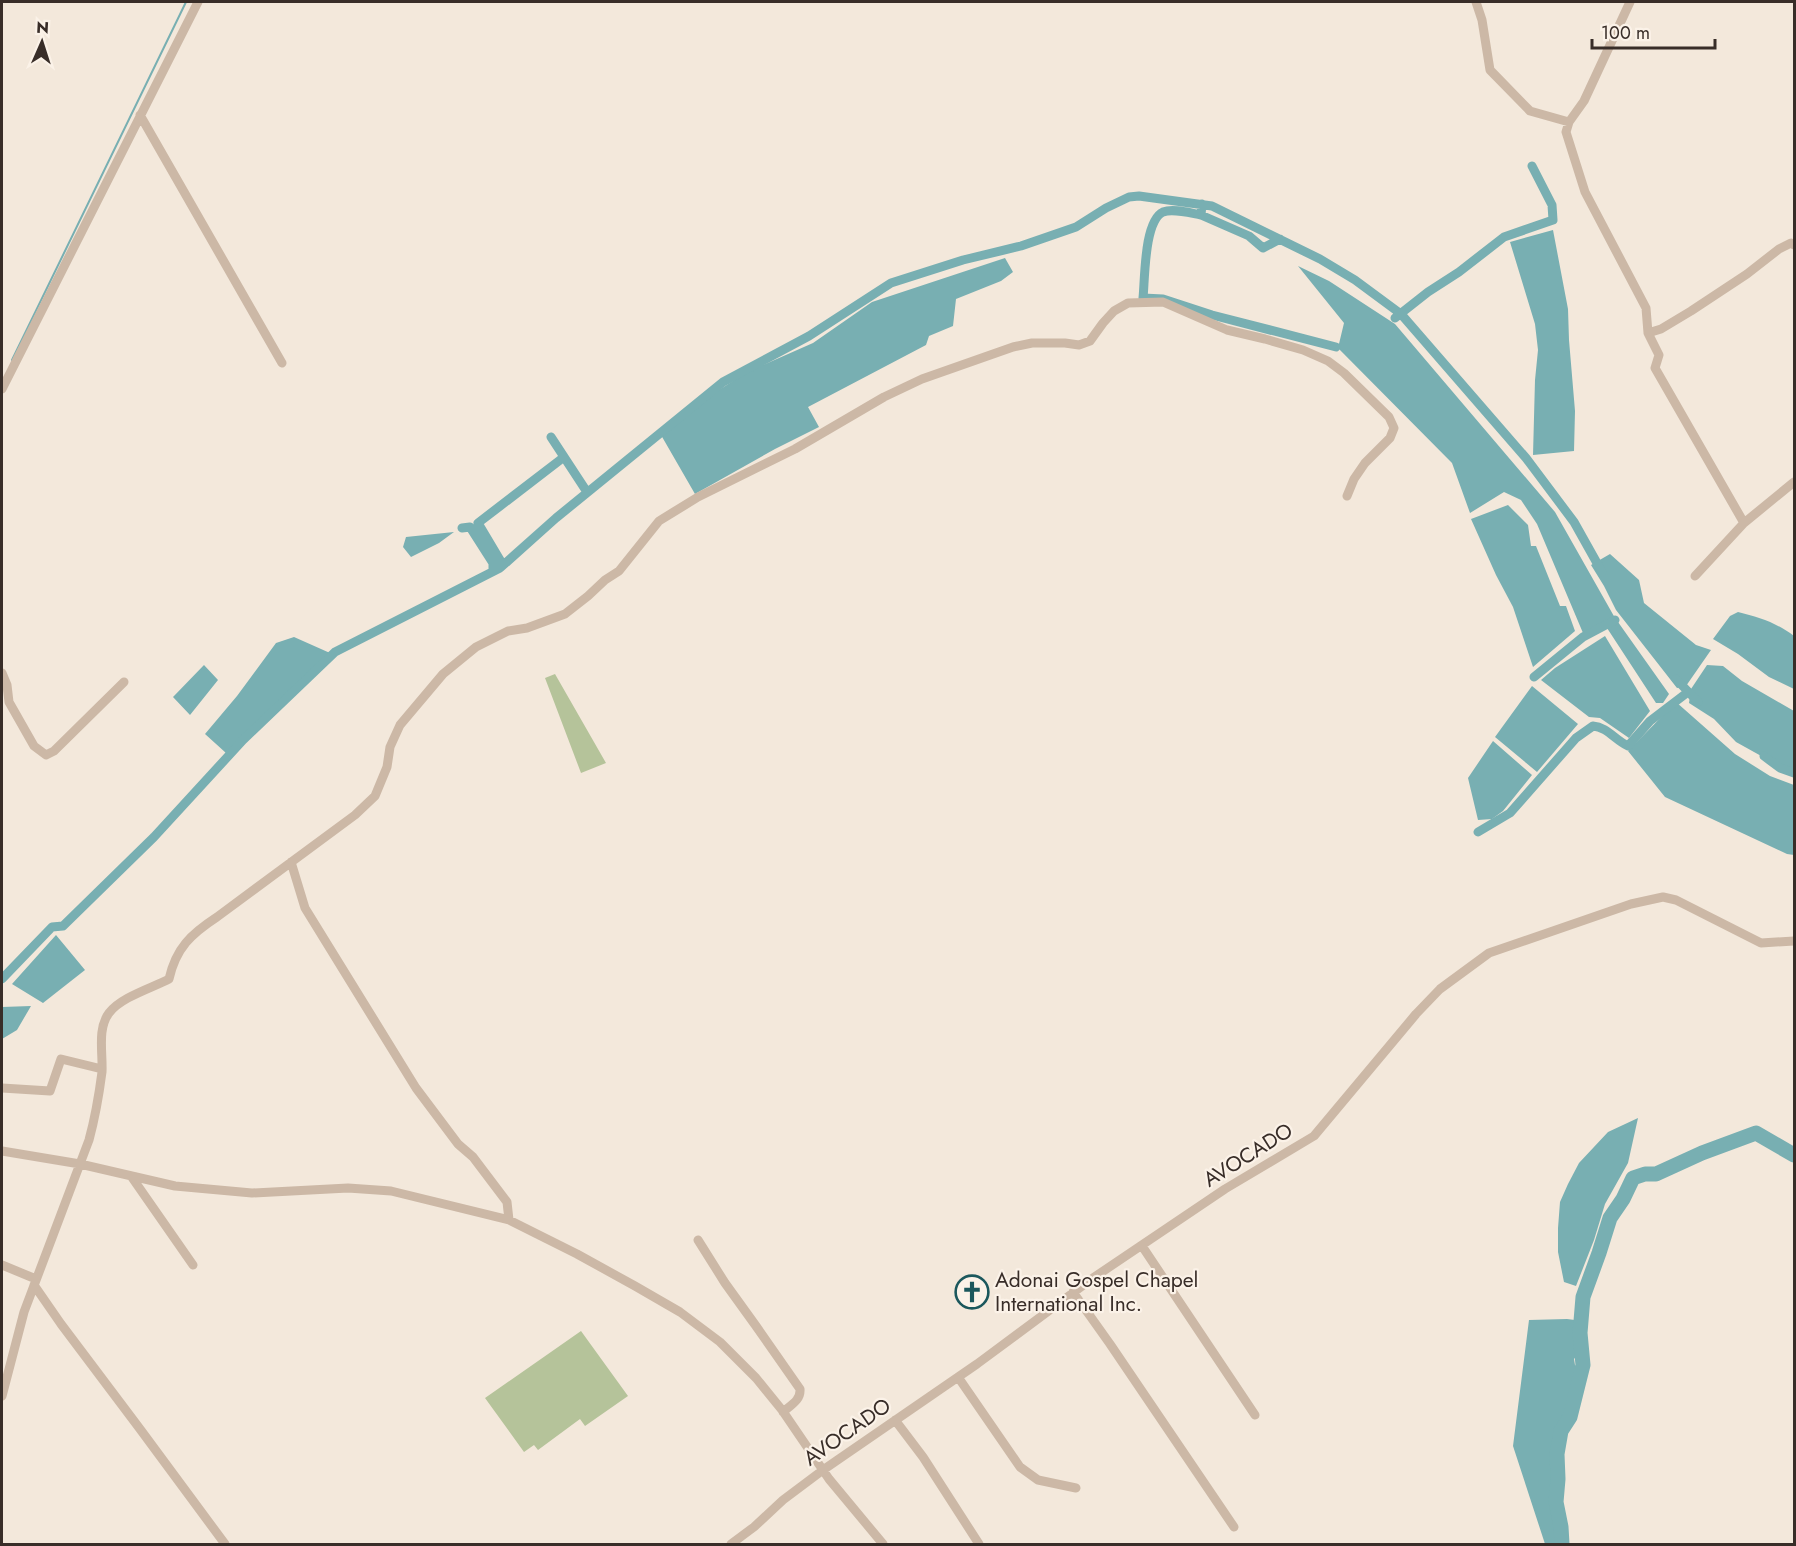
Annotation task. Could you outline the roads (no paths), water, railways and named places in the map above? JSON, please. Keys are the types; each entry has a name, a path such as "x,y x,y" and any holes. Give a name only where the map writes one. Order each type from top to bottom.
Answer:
{"street":[{"path":"2,389 198,2"},
{"path":"1476,2 1482,20 1490,70 1530,111 1569,122"},
{"path":"1630,2 1584,101 1569,122 1566,132 1585,192 1646,308 1648,333 1659,355 1655,369 1744,523"},
{"path":"140,115 282,363"},
{"path":"1648,333 1661,329 1691,311 1747,274 1779,249 1791,243 1794,244"},
{"path":"2,1396 24,1312 89,1140 102,1069 103,1027 110,1012 132,995 170,980 172,969 184,943 195,931 355,815 375,796 387,767 390,747 400,725 443,674 476,647 508,630 527,628 564,614 619,571 659,521 698,497 795,449 884,397 922,380 1013,347 1032,343 1079,345 1090,341 1114,311 1128,303 1163,302 1227,330 1303,350 1328,361 1344,373 1389,417 1394,428 1390,438 1359,471 1347,496"},
{"path":"1695,576 1744,523 1794,482"},
{"path":"2,674 7,685 9,702 34,746 45,755 54,751 124,682"},
{"path":"291,862 305,908 416,1088 507,1202 509,1220"},
{"name":"AVOCADO","path":"731,1545 783,1500 823,1470 958,1377 1073,1292 1225,1189 1314,1136 1416,1014 1440,989 1489,953 1631,904 1663,897 1676,900 1761,943 1794,941"},
{"path":"2,1088 50,1091 61,1059 102,1069"},
{"path":"2,1151 80,1164 175,1186 252,1193 348,1188 391,1191 509,1220 577,1254 680,1312 720,1342 756,1378 783,1412 823,1470 883,1545"},
{"path":"131,1176 193,1265"},
{"path":"698,1240 724,1283 800,1389 798,1399 783,1412"},
{"path":"1142,1246 1255,1415"},
{"path":"2,1265 35,1282 56,1318 225,1545"},
{"path":"1073,1292 1117,1353 1234,1527"},
{"path":"958,1377 1020,1467 1038,1480 1077,1488"},
{"path":"895,1420 923,1457 979,1545"}],"water":[{"path":"1553,230 1568,309 1575,411 1574,451 1533,455 1538,350 1535,324 1510,242"},
{"path":"1005,258 1013,272 1001,281 956,299 953,326 929,336 926,345 808,407 819,427 695,494 661,435 719,390 747,372 813,343 872,302"},
{"path":"1298,266 1329,281 1395,324 1555,512 1615,618 1583,633 1537,524 1521,500 1504,492 1470,513 1452,463 1338,348 1344,323"},
{"path":"1508,505 1528,525 1531,546 1536,546 1560,606 1566,606 1575,631 1533,667 1513,607 1471,519"},
{"path":"454,532 439,543 411,557 403,547 406,537"},
{"path":"1610,554 1639,580 1644,603 1696,645 1711,650 1686,686 1677,688 1616,610 1591,565"},
{"path":"1738,612 1768,621 1794,636 1794,689 1769,677 1713,639 1730,616"},
{"path":"1618,622 1669,694 1663,703 1656,703 1607,628"},
{"path":"1605,636 1650,711 1629,738 1600,718 1589,717 1541,680 1555,668"},
{"path":"294,637 330,653 226,753 205,734 237,696 276,643"},
{"path":"204,665 218,680 190,715 173,697"},
{"path":"1707,665 1723,666 1742,681 1794,711 1794,770 1772,762 1736,742 1714,719 1689,703 1691,689"},
{"path":"1532,686 1578,724 1537,772 1495,737"},
{"path":"1676,702 1735,754 1770,776 1794,785 1794,855 1787,854 1665,797 1628,751"},
{"path":"1493,741 1532,775 1503,811 1492,819 1478,820 1468,778"},
{"path":"56,935 85,970 43,1003 12,984"},
{"path":"31,1006 17,1030 2,1039 2,1007"},
{"path":"1638,1118 1628,1163 1605,1204 1576,1286 1564,1282 1558,1252 1558,1228 1560,1202 1568,1184 1579,1163 1608,1132"},
{"path":"1529,1320 1575,1320 1578,1354 1574,1359 1579,1373 1571,1392 1569,1405 1556,1430 1551,1453 1554,1527 1557,1544 1545,1544 1513,1446"}],"waterway":[{"path":"12,360 186,2"},
{"path":"1395,318 1504,237 1553,220 1552,205 1532,166"},
{"path":"2,979 52,927 63,926 154,837 243,740 335,652 500,568 556,518 723,382 809,336 891,283 963,260 1021,246 1076,227 1129,197 1139,196 1212,206 1320,259 1355,280 1401,314 1526,458 1574,522 1602,572"},
{"path":"1202,204 1201,215 1172,210 1163,212 1157,218 1149,238 1143,298 1163,299 1212,315 1336,347"},
{"path":"1201,215 1249,236 1263,248 1280,239"},
{"path":"551,437 587,492"},
{"path":"503,565 478,523 564,457"},
{"path":"462,528 470,527 493,563 493,571"},
{"path":"1534,677 1583,637 1615,620"},
{"path":"1676,679 1698,702"},
{"path":"1478,832 1510,813 1576,738 1593,726 1603,729 1628,746 1650,721 1688,692"},
{"path":"1764,756 1780,768 1794,773"},
{"path":"1562,1544 1556,1502 1557,1454 1561,1431 1570,1417 1583,1365 1580,1333 1583,1297 1610,1218 1633,1178 1645,1174 1656,1174 1702,1153 1756,1133 1794,1155"}],"place":[{"name":"Adonai Gospel Chapel International Inc.","path":"972,1292"}]}
